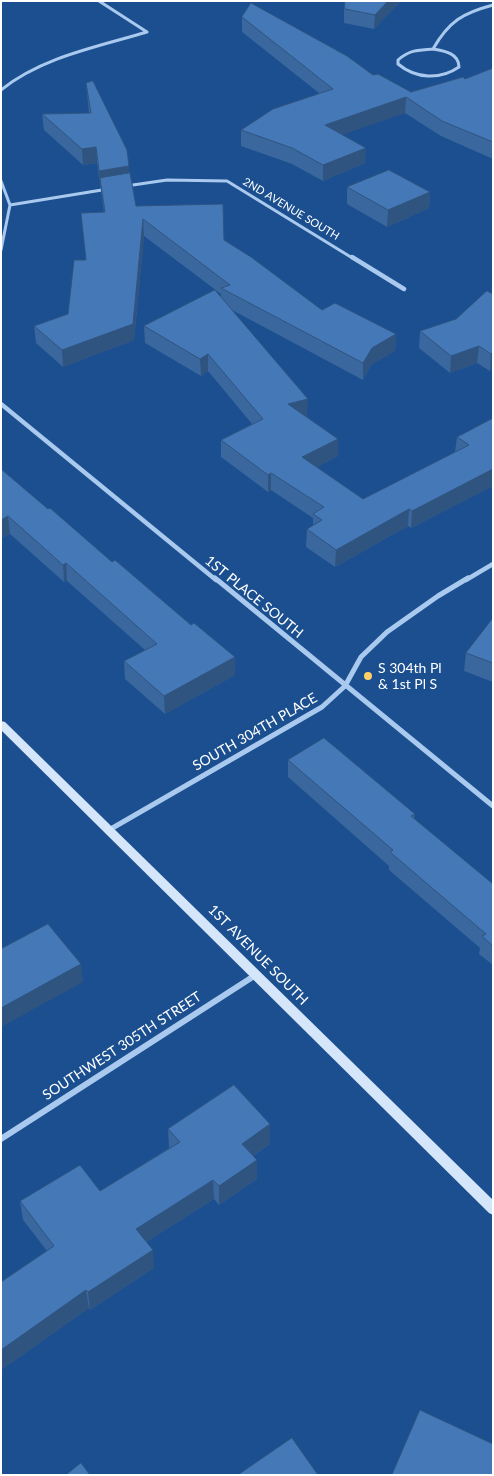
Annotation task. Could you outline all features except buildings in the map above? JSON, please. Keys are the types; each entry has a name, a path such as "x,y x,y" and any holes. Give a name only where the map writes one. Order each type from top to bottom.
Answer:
{"main road":[{"name":"1ST AVENUE SOUTH","path":"1,724 493,1209"}],"street":[{"path":"1,90 8,83 36,67 148,32 99,1"},
{"path":"433,49 450,23 472,12 493,5"},
{"path":"433,49 443,51 457,58 460,63 459,67 447,74 426,76 408,72 398,64 398,60 406,53 414,50 433,49"},
{"name":"2ND AVENUE SOUTH","path":"10,205 167,180 227,181 404,289"},
{"path":"1,181 10,205 1,250"},
{"name":"1ST PLACE SOUTH","path":"1,404 493,806"},
{"name":"SOUTH 304TH PLACE","path":"109,830 322,707 345,686 361,657 387,632 438,596 493,564"},
{"name":"SOUTHWEST 305TH STREET","path":"1,1139 256,975"}],"place":[{"name":"S 304th Pl & 1st Pl S","path":"368,676"}]}
